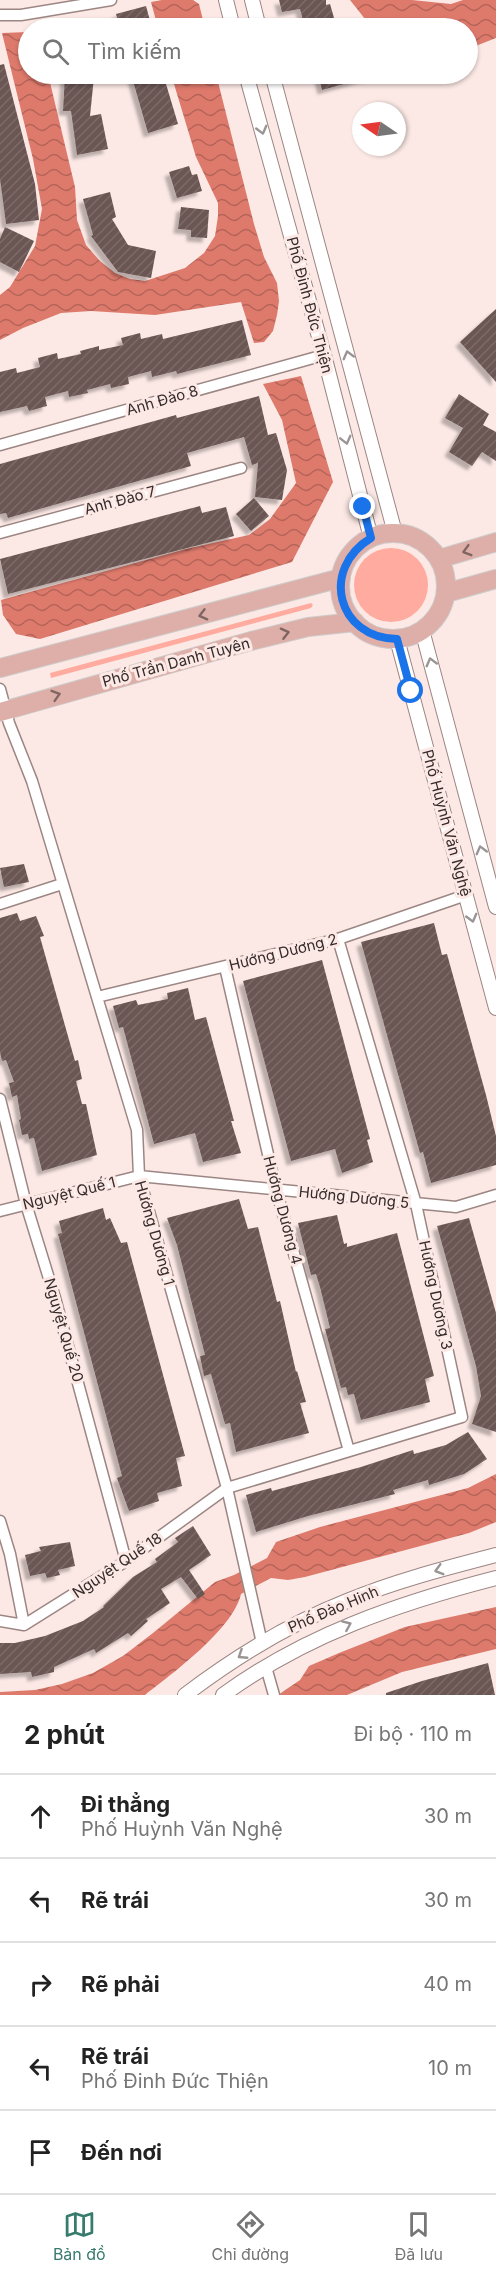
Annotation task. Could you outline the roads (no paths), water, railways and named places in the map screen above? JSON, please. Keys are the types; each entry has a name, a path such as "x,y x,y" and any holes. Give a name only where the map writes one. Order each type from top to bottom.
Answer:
{"main road":[{"path":"395,533 409,535 432,549 439,559 446,582 446,593 438,614 422,630 397,639 374,635 355,622 343,602 341,578 344,566 360,544 371,538 395,533"},
{"path":"439,559 496,543"},
{"path":"0,669 341,578"},
{"path":"446,593 496,579"},
{"name":"Phố Trần Danh Tuyên","path":"3,711 250,641 308,627 355,622"}],"street":[{"path":"0,15 21,15 111,0"},
{"path":"226,0 230,18"},
{"path":"252,0 257,18"},
{"name":"Phố Đinh Đức Thiện","path":"249,84 324,355 371,538"},
{"name":"Phố Đinh Đức Thiện","path":"275,84 395,533"},
{"name":"Anh Đào 8","path":"0,445 324,355"},
{"path":"337,407 360,400"},
{"name":"Anh Đào 7","path":"0,533 241,468"},
{"name":"Phố Huỳnh Văn Nghệ","path":"422,630 496,907"},
{"name":"Phố Huỳnh Văn Nghệ","path":"397,639 496,1008"},
{"name":"Hướng Dương 1","path":"0,689 3,711 32,781 137,1130 139,1176 227,1488 261,1643"},
{"path":"0,904 62,884"},
{"name":"Hướng Dương 2","path":"97,996 338,939 466,896"},
{"name":"Hướng Dương 3","path":"227,1488 462,1417 416,1204 338,939"},
{"name":"Hướng Dương 4","path":"225,967 276,1189 349,1450"},
{"name":"Nguyệt Quế 20","path":"0,1099 26,1204 55,1298 126,1561"},
{"name":"Hướng Dương 5","path":"139,1176 456,1207 496,1195"},
{"name":"Nguyệt Quế 1","path":"0,1211 139,1176"},
{"name":"Nguyệt Quế 18","path":"24,1625 126,1561 227,1488"},
{"path":"0,1521 10,1554 24,1625 0,1621"},
{"name":"Phố Đào Hinh","path":"185,1695 205,1689 261,1643 310,1617 350,1599 391,1585 496,1555"},
{"name":"Phố Đào Hinh","path":"223,1695 266,1667 320,1637 403,1604 496,1578"},
{"path":"310,1617 320,1637"},
{"path":"266,1667 274,1695"}],"water":[{"path":"193,0 199,4 202,18 155,18 151,2"},
{"path":"350,0 412,0 451,4 463,0 496,0 496,38 478,45 478,18 364,18"},
{"path":"18,32 18,84 50,84 75,187 77,220 86,245 115,273 130,279 145,281 185,268 204,253 215,236 218,203 196,157 174,84 219,84 254,224 264,257 277,283 279,301 277,315 273,331 264,342 254,343 241,302 155,315 91,311 61,313 0,340 0,295 10,287 35,246 42,209 33,159 2,33"},
{"path":"301,376 333,482 292,562 40,639 16,634 3,615 1,600 186,549 249,535 270,519 296,483 282,420 263,384"},
{"path":"496,1474 496,1522 469,1533 305,1577 288,1580 271,1578 241,1594 227,1621 214,1636 186,1663 145,1695 0,1695 0,1692 35,1690 62,1684 93,1673 123,1656 215,1582 267,1558 276,1542 320,1527 468,1488"},
{"path":"496,1607 496,1649 402,1672 347,1695 278,1695 300,1680 309,1666 339,1653 405,1627"}]}
